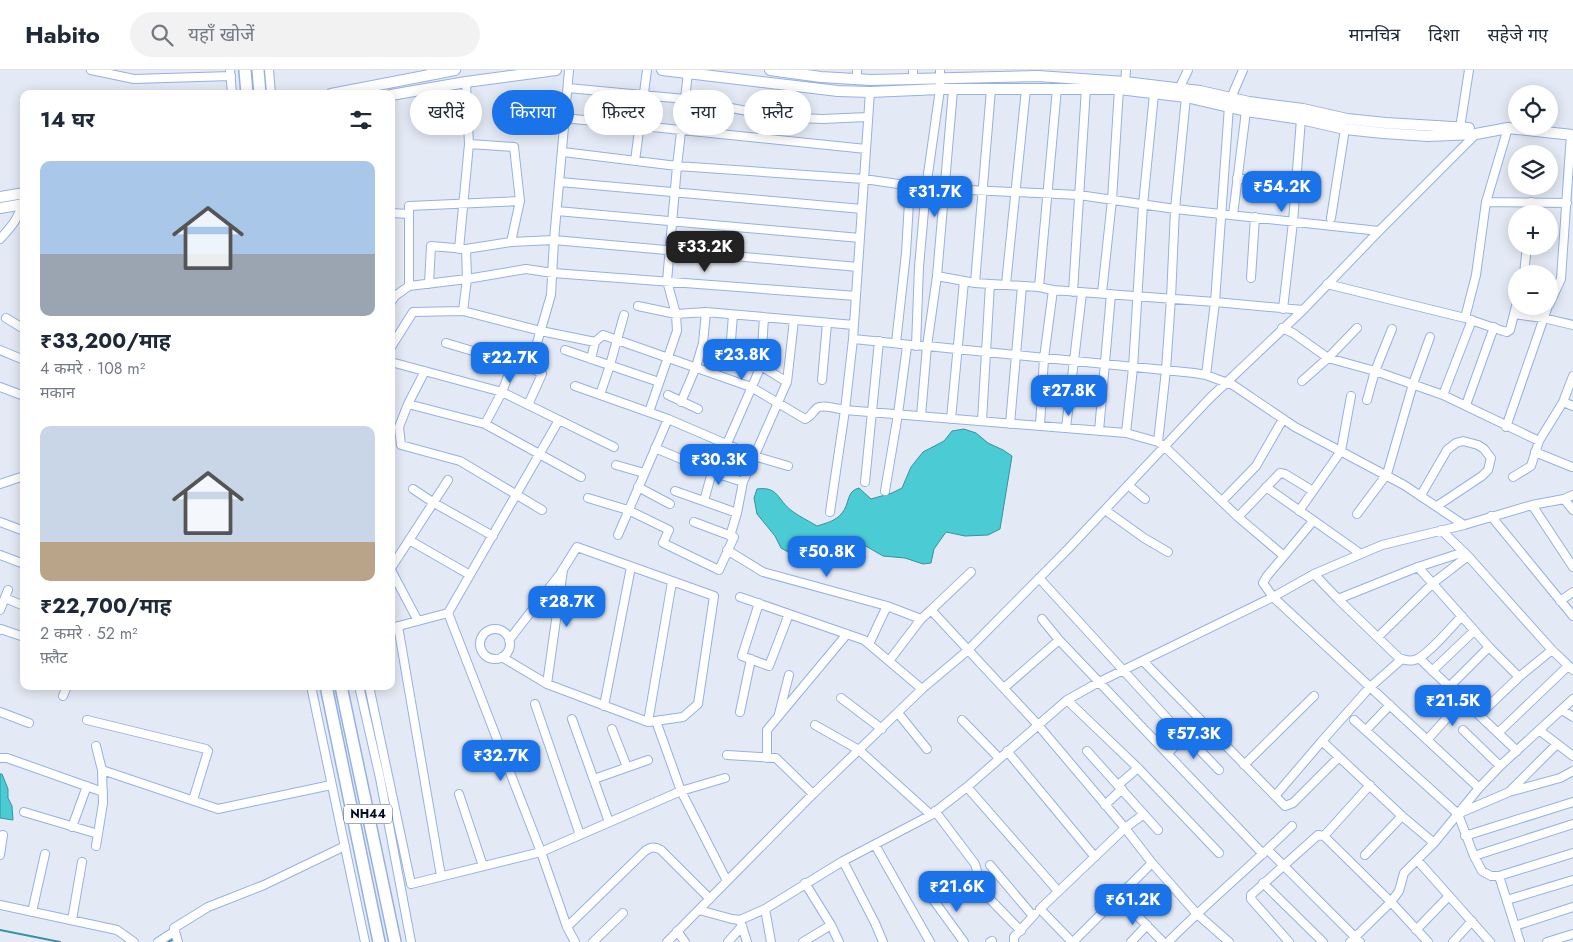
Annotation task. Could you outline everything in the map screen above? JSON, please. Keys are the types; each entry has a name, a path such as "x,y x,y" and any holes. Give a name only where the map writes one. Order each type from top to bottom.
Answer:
{"highway":[{"path":"245,70 247,90"},
{"path":"258,70 260,90"},
{"name":"NH44","path":"327,690 379,942"},
{"name":"NH44","path":"342,690 395,942"}],"main road":[{"path":"347,90 411,74 454,70"},
{"path":"395,94 466,82 556,70"},
{"path":"662,70 806,88 870,92 974,74 1038,73 1086,88 1122,85 1154,94 1200,91 1230,102 1246,111 1345,128 1428,136 1508,128"},
{"path":"770,70 882,75 913,74 940,80 953,90 1026,89 1058,79 1182,93"},
{"path":"1230,102 1303,109 1347,119 1460,128 1478,132"},
{"path":"1558,133 1572,135"},
{"path":"0,198 20,200"},
{"path":"0,208 20,201"}],"street":[{"path":"91,70 134,79 230,73 232,90"},
{"path":"269,70 271,90"},
{"path":"569,70 568,88 589,90"},
{"path":"644,90 647,70"},
{"path":"1099,430 1112,200 1122,85 1126,70"},
{"path":"1158,442 1171,298 1182,93 1188,70"},
{"path":"1206,375 1215,302 1230,102 1243,70"},
{"path":"1460,128 1469,70"},
{"path":"686,90 688,73"},
{"path":"1039,288 1058,79"},
{"path":"916,346 926,188 940,80"},
{"path":"463,310 467,279 462,249 462,204 469,144 466,82"},
{"path":"1073,292 1086,88"},
{"path":"975,282 991,89"},
{"path":"1006,284 1026,89"},
{"path":"921,416 927,346 937,276 953,90"},
{"path":"830,512 846,410 853,339 870,92"},
{"path":"1126,433 1133,368 1142,205 1154,94"},
{"path":"734,108 778,117 822,119 868,117"},
{"path":"1233,215 1246,111"},
{"path":"1283,308 1293,222 1294,185 1300,119"},
{"path":"1331,218 1345,128"},
{"path":"1443,395 1469,319 1486,202 1508,128"},
{"path":"667,942 813,794 922,689 967,650 1105,510 1227,382 1303,310 1378,231 1478,132"},
{"path":"530,367 549,302 553,274 563,135"},
{"path":"635,161 639,135"},
{"path":"649,412 677,330 676,314 667,281 681,135"},
{"path":"722,135 866,149"},
{"path":"1558,285 1561,279 1570,183 1572,135"},
{"path":"469,144 514,146 520,201 511,242"},
{"path":"562,152 677,166 864,179 926,188 1078,195 1175,210 1222,213 1378,231"},
{"path":"1237,178 1294,185"},
{"path":"560,182 862,209"},
{"path":"896,343 906,253 910,185"},
{"path":"409,286 409,206 520,201"},
{"path":"1486,202 1567,203"},
{"path":"557,211 860,238"},
{"path":"395,213 409,214"},
{"path":"0,239 15,223 20,214"},
{"path":"1251,278 1255,218"},
{"path":"429,284 431,246 462,249 511,242 554,240 858,267"},
{"path":"395,296 409,286 526,269 553,274 856,296"},
{"path":"937,276 964,281 1082,293 1171,298 1303,310"},
{"path":"951,419 964,281"},
{"path":"982,421 990,284"},
{"path":"1327,284 1469,319 1507,332 1510,330 1514,315"},
{"path":"1010,424 1022,286"},
{"path":"1040,426 1044,358 1054,290"},
{"path":"1066,428 1082,293"},
{"path":"638,306 676,314 706,312 854,325"},
{"path":"395,341 413,312 463,310 541,331 595,342"},
{"path":"681,402 696,367 703,344 706,312"},
{"path":"600,395 624,315"},
{"path":"730,353 733,315"},
{"path":"1532,315 1573,326"},
{"path":"1506,427 1544,315"},
{"path":"704,502 712,472 726,446 761,366 764,317"},
{"path":"6,318 20,327"},
{"path":"730,536 744,482 787,382 794,320"},
{"path":"822,380 827,323"},
{"path":"1466,405 1494,327"},
{"path":"1282,328 1293,333 1328,358 1376,371 1443,395 1466,405 1506,427 1539,441"},
{"path":"1302,381 1357,328"},
{"path":"1367,400 1392,328"},
{"path":"591,359 595,342 603,335 751,387 805,419 809,418 820,407 1099,430 1126,433 1158,442 1166,447 1238,517 1284,556"},
{"path":"1357,514 1386,474 1413,384 1430,337"},
{"path":"853,339 1206,375 1227,382 1283,419 1386,474 1421,495 1464,525"},
{"path":"865,482 879,341"},
{"path":"446,343 530,367 542,374 528,405"},
{"path":"885,491 907,346"},
{"path":"0,350 20,358"},
{"path":"565,350 659,382"},
{"path":"395,363 502,392 614,448"},
{"path":"485,424 502,392 512,363"},
{"path":"761,366 787,382"},
{"path":"425,371 395,427 401,445 460,461 542,510"},
{"path":"1513,478 1531,466 1539,441 1563,402 1573,376"},
{"path":"576,386 668,419 726,446 788,466"},
{"path":"0,387 20,394"},
{"path":"668,395 698,409"},
{"path":"1299,511 1341,451 1351,396"},
{"path":"1563,402 1573,406"},
{"path":"408,404 485,424 581,477"},
{"path":"618,535 668,419"},
{"path":"1222,501 1256,466 1283,419"},
{"path":"395,627 448,613 559,420"},
{"path":"1421,495 1451,445 1463,441 1484,449 1491,458 1488,470 1437,506"},
{"path":"655,448 712,472 744,482"},
{"path":"1535,452 1572,467"},
{"path":"616,465 644,473"},
{"path":"1238,517 1280,473 1285,474 1313,491"},
{"path":"0,484 20,477"},
{"path":"395,563 448,480"},
{"path":"1128,485 1145,499"},
{"path":"638,487 670,504"},
{"path":"1266,487 1361,554"},
{"path":"413,489 493,536"},
{"path":"675,491 737,513"},
{"path":"728,942 741,923 843,861 933,813 967,787 1067,700 1099,682 1272,598 1314,574 1382,545 1464,525 1532,505 1564,499 1573,495"},
{"path":"588,498 628,510 669,530 663,543 719,570 726,550 734,537 694,522"},
{"path":"1564,499 1573,510"},
{"path":"1532,505 1573,567"},
{"path":"1105,510 1168,552"},
{"path":"1491,516 1573,616"},
{"path":"1313,521 1263,583 1272,598 1479,788"},
{"path":"0,522 20,530"},
{"path":"1441,530 1466,554 1552,650 1571,668 1498,733"},
{"path":"410,540 470,575"},
{"path":"502,657 548,684 648,722 683,717 698,704 714,596 577,547 564,568 509,640 508,652 502,657 494,659 486,657 479,646 481,637 486,631 494,629 502,630 509,640"},
{"path":"726,550 764,572 887,606 921,619"},
{"path":"0,554 20,562"},
{"path":"1338,599 1418,567 1466,554"},
{"path":"1378,637 1433,583 1466,554"},
{"path":"604,706 631,567"},
{"path":"1418,567 1474,631 1519,677"},
{"path":"548,684 564,568"},
{"path":"889,661 921,619 971,572"},
{"path":"1314,574 1398,658 1410,661 1419,658 1462,616"},
{"path":"395,577 418,620"},
{"path":"1039,578 1186,739 1191,741 1219,770"},
{"path":"648,722 672,582"},
{"path":"0,610 8,590"},
{"path":"1560,601 1573,592"},
{"path":"740,597 864,640 922,689"},
{"path":"5,598 20,604"},
{"path":"759,603 742,656 769,666 789,614"},
{"path":"869,644 887,606"},
{"path":"931,610 1038,725 1152,863 1196,913 1229,942"},
{"path":"448,613 541,852 567,927 575,942"},
{"path":"1042,620 1168,753 1266,852 1283,865 1355,940 1391,902 1399,891 1404,873 1434,843 1479,788 1500,766 1573,699"},
{"path":"0,628 20,636"},
{"path":"1432,670 1474,631"},
{"path":"395,632 441,876"},
{"path":"767,758 767,730 847,634"},
{"path":"1004,688 1059,640"},
{"path":"464,653 479,646"},
{"path":"1449,687 1489,647"},
{"path":"1479,715 1519,677 1552,650"},
{"path":"1419,658 1517,751"},
{"path":"740,712 751,659"},
{"path":"1275,796 1369,688 1402,659"},
{"path":"1143,661 1285,806 1294,803 1339,756"},
{"path":"778,716 789,675"},
{"path":"63,696 65,690"},
{"path":"312,690 365,942"},
{"path":"360,690 380,778 412,942"},
{"path":"370,690 411,884 541,852 681,791 725,778"},
{"path":"1244,765 1314,696"},
{"path":"841,698 882,729"},
{"path":"1067,700 1138,768 1219,853"},
{"path":"1427,740 1463,700"},
{"path":"535,704 580,835"},
{"path":"1366,730 1390,705"},
{"path":"1562,710 1573,717"},
{"path":"0,712 29,723"},
{"path":"898,713 927,749"},
{"path":"572,719 610,822"},
{"path":"87,720 206,749 208,751 193,800"},
{"path":"962,720 999,758"},
{"path":"1354,720 1458,814 1465,836 1482,871 1491,876 1499,876 1573,853"},
{"path":"656,721 681,791 727,881"},
{"path":"815,725 859,750 933,813 975,864 983,892 1021,931"},
{"path":"612,730 627,767"},
{"path":"1463,730 1500,766"},
{"path":"1539,730 1573,756"},
{"path":"1168,753 1182,740 1186,739"},
{"path":"1322,741 1402,816 1434,843"},
{"path":"1509,792 1557,744"},
{"path":"96,746 102,770 104,802 96,846"},
{"path":"1087,751 1158,830"},
{"path":"1007,752 1095,857"},
{"path":"727,755 776,758 813,794"},
{"path":"0,758 7,758 103,792"},
{"path":"594,779 648,760"},
{"path":"1105,805 1138,768"},
{"path":"102,770 218,809 332,785"},
{"path":"1458,814 1509,792 1560,778 1573,771"},
{"path":"1324,836 1370,785"},
{"path":"72,827 87,786"},
{"path":"967,787 1058,892"},
{"path":"459,794 483,866"},
{"path":"1465,836 1573,802"},
{"path":"24,812 98,834"},
{"path":"1014,942 1014,937 1040,909 1125,828 1144,814"},
{"path":"1365,855 1402,816"},
{"path":"1474,856 1573,824"},
{"path":"1168,942 1196,913 1266,852 1292,826"},
{"path":"1289,942 1252,899 1253,892 1318,835 1324,836 1391,902 1428,942"},
{"path":"0,855 3,836"},
{"path":"874,845 930,942"},
{"path":"178,942 174,928 208,907 264,885 345,846"},
{"path":"567,927 645,850 651,847 661,850 710,899"},
{"path":"32,912 45,854"},
{"path":"843,861 883,942"},
{"path":"1418,861 1490,942"},
{"path":"72,920 82,862"},
{"path":"1040,909 1072,942 1152,863"},
{"path":"990,865 1033,916"},
{"path":"1499,876 1520,942"},
{"path":"1507,900 1573,880"},
{"path":"1263,883 1323,942"},
{"path":"805,884 831,925 839,942"},
{"path":"1118,896 1163,942"},
{"path":"1415,942 1419,932 1450,896"},
{"path":"932,898 964,942"},
{"path":"0,905 117,930 134,942"},
{"path":"1515,926 1573,907"},
{"path":"699,910 741,923"},
{"path":"765,910 771,942"},
{"path":"592,942 623,914"},
{"path":"1453,942 1472,922"},
{"path":"741,923 747,942"},
{"path":"802,942 831,925"},
{"path":"1131,942 1147,925"},
{"path":"158,942 175,931"},
{"path":"677,931 685,942"},
{"path":"1547,942 1573,934"}],"water":[{"path":"964,429 976,433 988,443 1012,456 1000,529 988,535 965,536 946,532 934,549 931,563 923,564 905,558 883,556 864,545 856,544 846,548 836,560 823,562 790,553 781,548 775,536 757,514 754,498 757,489 764,489 774,492 792,511 817,526 831,521 842,513 852,492 859,488 871,499 902,488 911,467 923,452 944,441 952,431"},
{"path":"0,774 2,774 8,789 13,820 0,818"}],"waterway":[{"path":"0,930 60,942"},
{"path":"167,942 172,940"}]}
